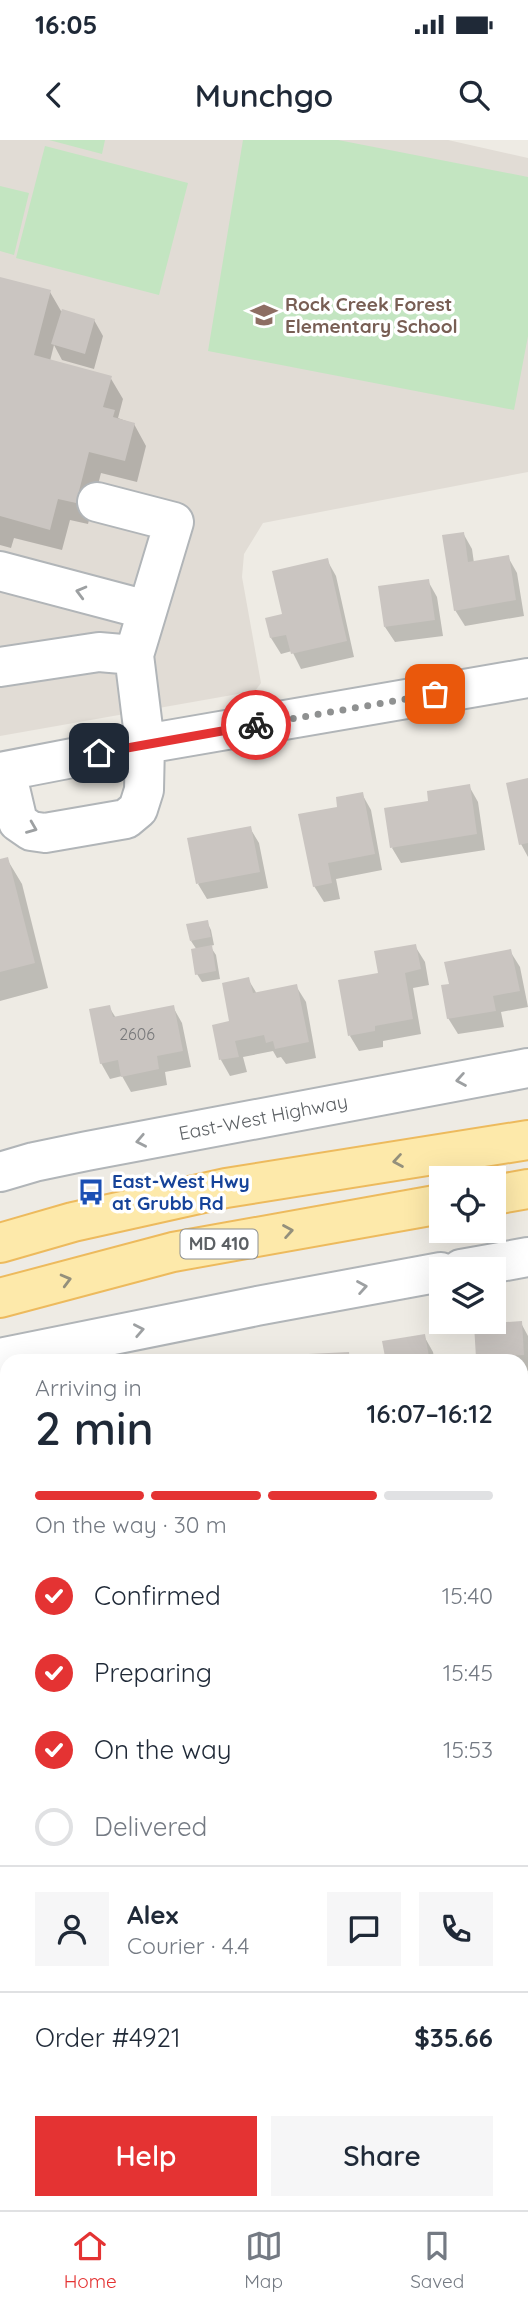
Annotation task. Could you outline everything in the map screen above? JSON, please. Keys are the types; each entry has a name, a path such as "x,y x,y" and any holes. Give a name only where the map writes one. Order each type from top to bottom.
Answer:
{"main road":[{"path":"0,1243 73,1222 226,1188 528,1140"},
{"path":"506,1193 528,1188"},
{"name":"MD 410","path":"0,1298 173,1252 429,1206"}],"street":[{"path":"97,502 174,522 134,655 145,744 144,790 138,809 126,818 45,833 32,831 18,822 3,771 145,744 528,678"},
{"path":"0,571 147,610"},
{"path":"0,667 99,652 134,655"},
{"name":"East-West Highway","path":"0,1172 74,1154 528,1068"},
{"path":"506,1261 528,1257"},
{"path":"20,1354 429,1274"}],"shaded area":[{"name":"Rock Creek Forest Elementary School","path":"0,140 448,140 528,158 528,472 263,523 244,554 242,577 261,683 255,691 0,736"}],"green space":[{"path":"49,140 105,140 102,154"},
{"path":"243,140 338,140 528,177 528,336 514,410 208,351"},
{"path":"45,146 188,183 159,295 16,258"},
{"path":"0,186 29,193 14,255 0,251"}],"building":[{"path":"0,277 51,290 34,355 112,376 103,407 115,410 113,417 135,423 125,461 89,452 76,503 58,499 50,530 0,516"},
{"path":"62,309 95,319 85,354 51,344"},
{"path":"464,532 468,562 509,555 516,600 454,611 442,535"},
{"path":"328,558 347,641 291,654 286,635 270,638 265,618 282,614 272,571"},
{"path":"429,579 435,620 384,627 378,586"},
{"path":"528,778 528,843 519,845 506,783"},
{"path":"470,784 477,834 390,848 384,808 428,801 427,791"},
{"path":"363,792 375,854 328,863 332,883 313,887 298,814 337,807 336,797"},
{"path":"251,826 260,872 196,884 187,838"},
{"path":"8,857 35,963 0,972 0,859"},
{"path":"208,920 211,937 190,941 186,924"},
{"path":"416,944 421,969 405,973 413,1019 375,1026 375,1031 348,1036 338,980 378,973 374,951"},
{"path":"212,945 216,971 195,975 191,949"},
{"path":"511,949 520,991 493,996 496,1011 447,1019 441,985 449,984 444,962"},
{"path":"249,977 253,993 297,984 309,1042 275,1049 273,1041 266,1043 264,1035 235,1041 239,1057 219,1060 212,1025 229,1021 222,983"},
{"path":"110,1005 113,1017 174,1005 183,1051 157,1056 159,1069 121,1077 118,1060 100,1064 89,1009"},
{"path":"522,1321 524,1354 476,1354 475,1334 506,1334 506,1322"},
{"path":"425,1334 429,1354 384,1354 382,1341"},
{"path":"349,1352 349,1354 308,1354"}],"way so far":[{"path":"256,725 435,694"}],"place":[{"name":"Rock Creek Forest Elementary School","path":"264,315"},
{"name":"East-West Hwy at Grubb Rd","path":"91,1192"}],"route":[{"path":"99,753 256,725"}]}
